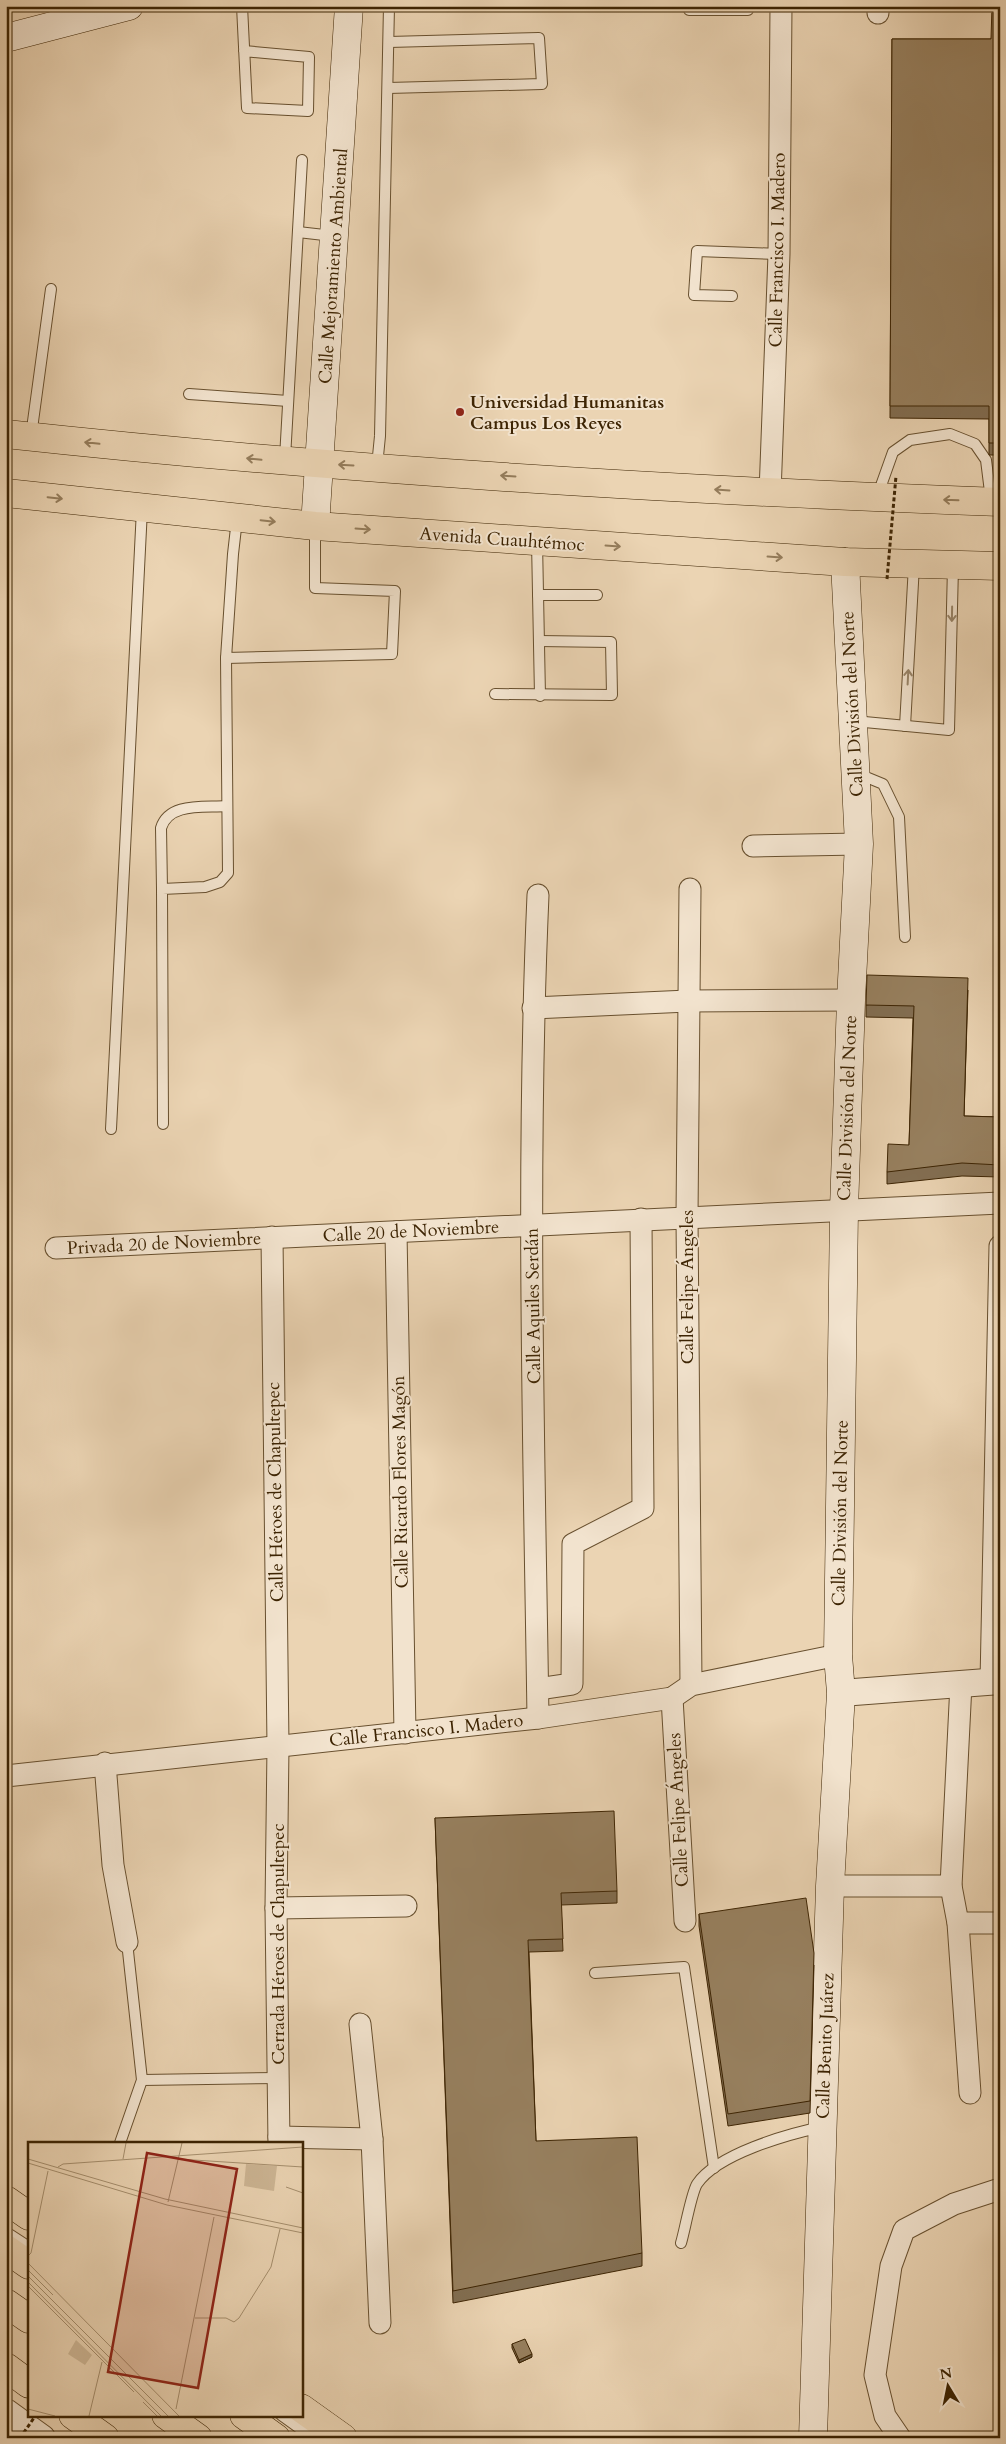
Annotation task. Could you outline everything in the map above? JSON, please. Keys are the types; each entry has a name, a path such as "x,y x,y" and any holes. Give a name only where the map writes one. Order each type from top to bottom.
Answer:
{"main road":[{"path":"6,38 129,6"},
{"name":"Calle Mejoramiento Ambiental","path":"315,526 334,236 352,7"},
{"path":"19,436 284,462 770,493 995,502"},
{"name":"Avenida Cuauhtémoc","path":"6,493 315,526 845,562 1000,566"},
{"name":"Calle División del Norte","path":"838,1655 844,1210 851,1000 859,844 845,562"},
{"name":"Calle Benito Juárez","path":"813,2438 830,1886 841,1693 838,1655"},
{"path":"6,2200 28,2215"},
{"path":"6,2249 28,2264"},
{"path":"6,2303 28,2318"},
{"path":"6,2368 28,2383"},
{"path":"302,2409 344,2438"},
{"path":"74,2416 105,2438"},
{"path":"167,2416 198,2438"},
{"path":"245,2416 276,2438"}],"street":[{"name":"Calle Francisco I. Madero","path":"770,493 778,254 781,6"},
{"path":"753,846 859,844"},
{"name":"Calle Felipe Ángeles","path":"690,889 686,1217 691,1685"},
{"name":"Calle Aquiles Serdán","path":"538,895 533,1008 532,1225 538,1718"},
{"path":"533,1008 688,1001 851,1000"},
{"name":"Calle 20 de Noviembre","path":"272,1238 1000,1203"},
{"path":"538,1689 572,1684 573,1544 642,1508 641,1219"},
{"name":"Calle Ricardo Flores Magón","path":"396,1232 405,1733"},
{"name":"Privada 20 de Noviembre","path":"56,1248 272,1238"},
{"name":"Calle Héroes de Chapultepec","path":"272,1238 278,1746"},
{"path":"841,1693 996,1681 1000,1246"},
{"name":"Calle Francisco I. Madero","path":"6,1776 538,1718 672,1698 691,1685 838,1655"},
{"path":"962,1684 951,1886 958,1923 970,2093"},
{"name":"Calle Felipe Ángeles","path":"672,1698 685,1921"},
{"name":"Cerrada Héroes de Chapultepec","path":"278,1746 276,1908 279,2140"},
{"path":"105,1764 113,1865 127,1942"},
{"path":"830,1886 951,1886"},
{"path":"276,1908 406,1906"},
{"path":"958,1923 1000,1924"},
{"path":"360,2024 372,2139 380,2323"},
{"path":"279,2140 372,2139"},
{"path":"900,2438 885,2416 875,2375 891,2266 904,2230 954,2204 1000,2188"},
{"path":"6,2412 42,2438"}],"lane":[{"path":"242,6 246,108 308,111 309,57 244,51"},
{"path":"376,467 380,436 389,6"},
{"path":"688,6 689,10 748,10"},
{"path":"388,88 542,84 539,38 389,42"},
{"path":"284,462 302,160"},
{"path":"298,232 334,236"},
{"path":"732,296 694,295 697,251 778,254"},
{"path":"19,436 51,289"},
{"path":"190,394 288,401"},
{"path":"877,497 893,452 910,440 950,434 975,444 986,460 995,502"},
{"path":"111,1129 142,508"},
{"path":"162,889 205,887 220,882 228,873 226,658 232,554 237,518"},
{"path":"226,658 392,654 395,590 315,588 315,526"},
{"path":"537,541 540,696"},
{"path":"905,726 914,565"},
{"path":"853,720 949,730 953,565"},
{"path":"538,595 597,595"},
{"path":"495,694 540,696 612,695 611,642 539,641"},
{"path":"856,777 866,777 883,784 898,817 905,937"},
{"path":"162,1124 161,828 164,819 178,809 227,806"},
{"path":"120,2142 142,2080 127,1942"},
{"path":"595,1973 684,1968 714,2168"},
{"path":"142,2080 278,2078"},
{"path":"681,2243 697,2184 714,2168 741,2152 794,2133 823,2126"},
{"path":"6,2208 28,2223"},
{"path":"6,2232 28,2246"},
{"path":"282,2416 313,2438"},
{"path":"300,2416 330,2438"}],"path":[{"path":"887,579 896,476"},
{"path":"20,2438 35,2416"}],"building":[{"path":"992,6 1000,6 1000,443 989,443 989,406 890,406 892,39 991,39"},
{"path":"867,975 968,978 964,1116 1000,1117 1000,1165 962,1163 887,1172 888,1144 909,1145 914,1006 866,1005"},
{"path":"614,1811 617,1891 561,1893 563,1939 528,1940 536,2141 637,2137 642,2253 453,2291 435,1818"},
{"path":"806,1898 814,1953 810,2101 728,2114 699,1914"},
{"path":"525,2339 532,2354 519,2360 512,2344"}],"place":[{"name":"Universidad Humanitas Campus Los Reyes","path":"460,412"}]}
